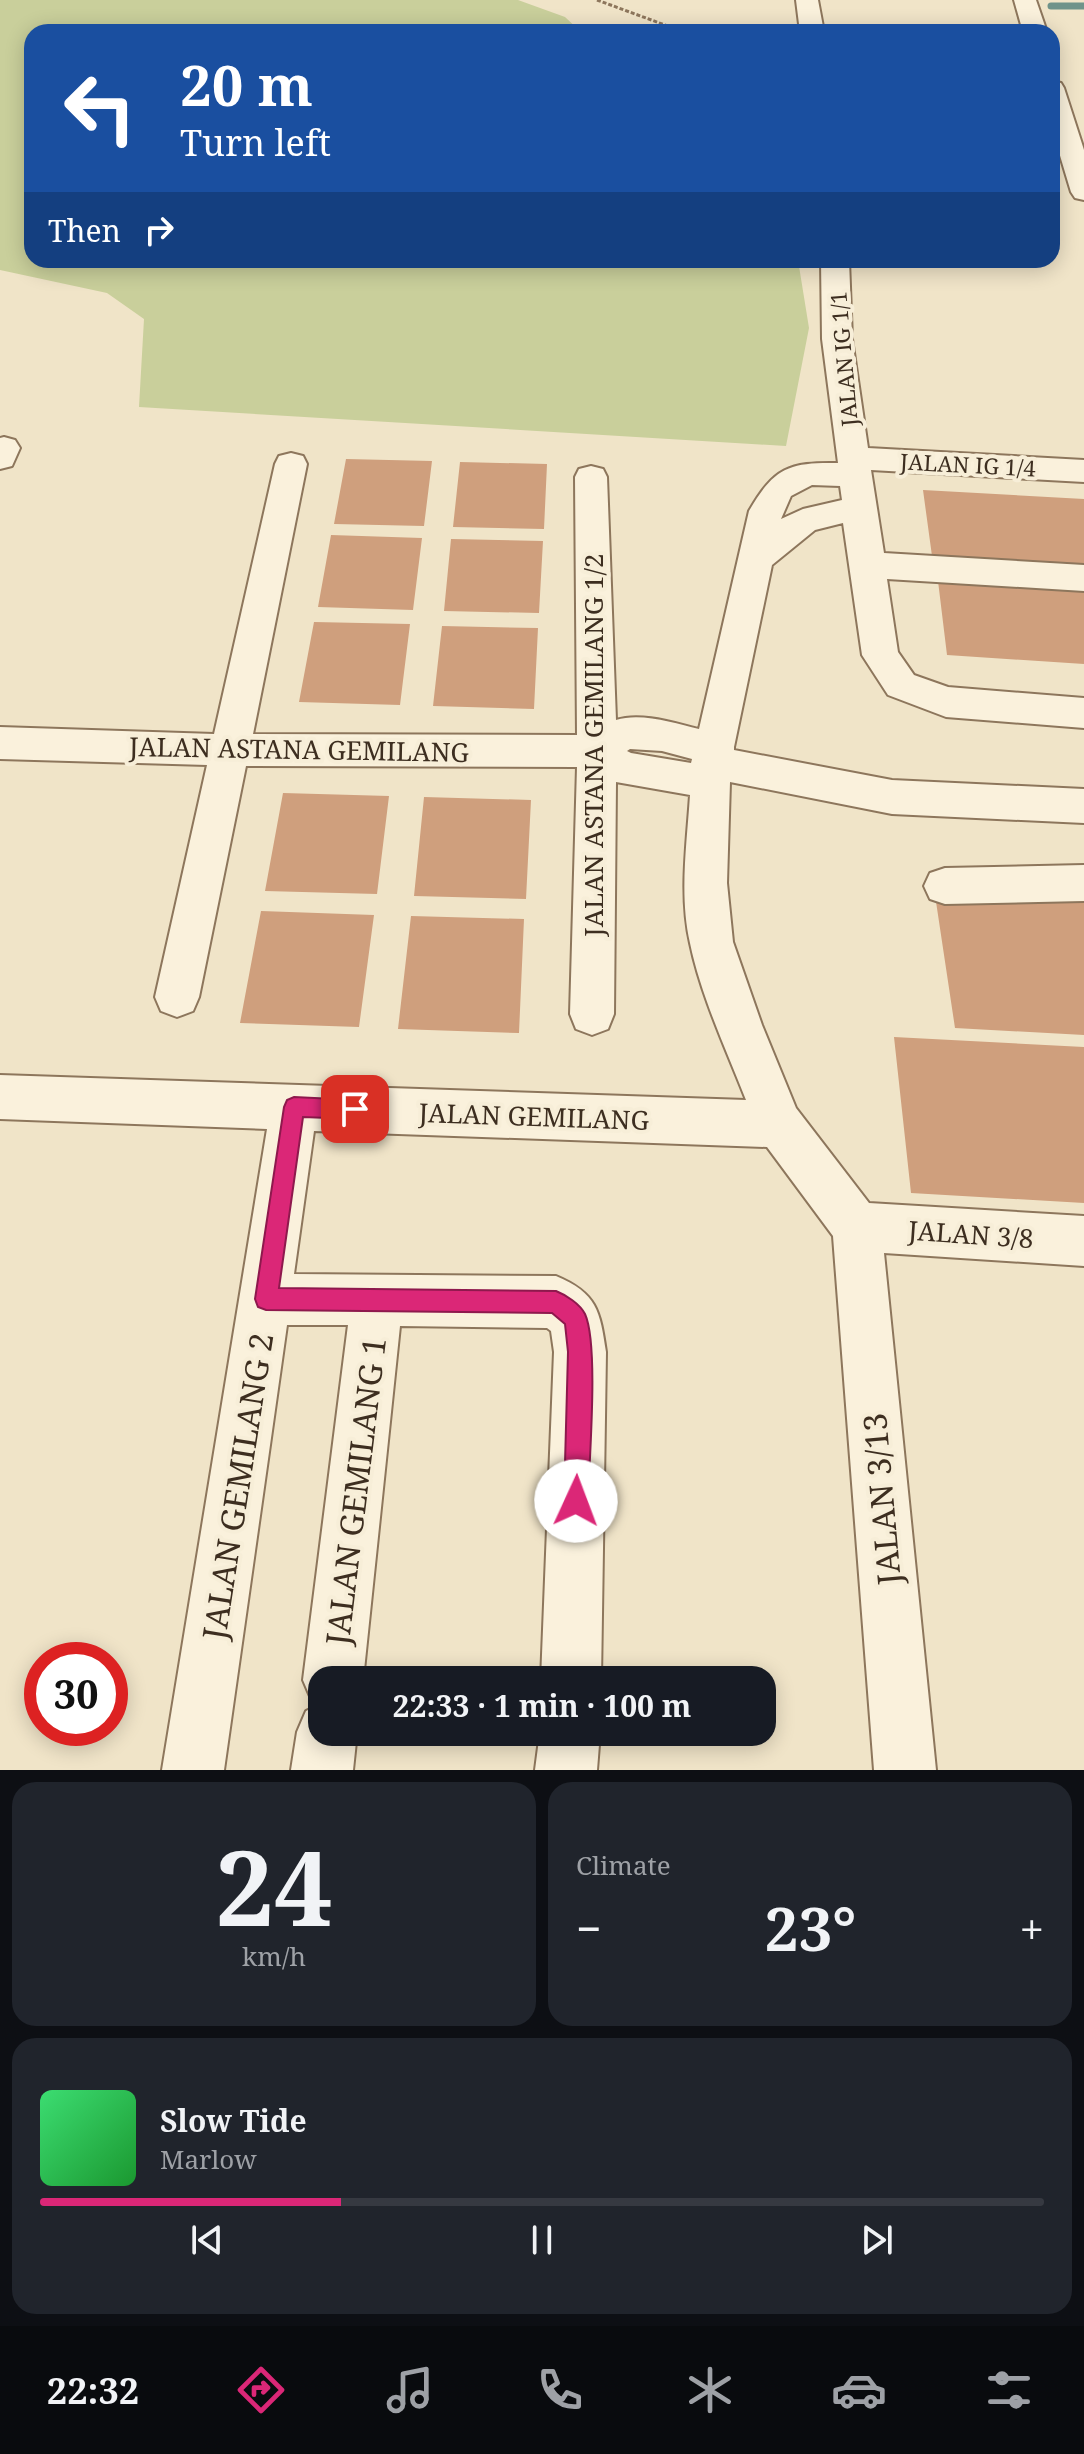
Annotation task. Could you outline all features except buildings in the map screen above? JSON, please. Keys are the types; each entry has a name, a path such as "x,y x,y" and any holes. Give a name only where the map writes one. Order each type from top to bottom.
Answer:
{"street":[{"path":"807,0 811,24"},
{"path":"1025,0 1032,24"},
{"path":"1060,114 1084,192"},
{"name":"JALAN IG 1/1","path":"835,268 837,339 880,655 901,685 946,702 1084,713"},
{"path":"177,997 291,464"},
{"name":"JALAN IG 1/4","path":"857,1227 779,1124 739,1025 711,942 706,883 712,766 766,511 779,488 807,474 854,467 1084,471"},
{"name":"JALAN ASTANA GEMILANG 1/2","path":"591,477 597,751 592,1014"},
{"path":"757,558 788,529 811,516 832,511 861,511"},
{"path":"867,565 1084,578"},
{"name":"JALAN ASTANA GEMILANG","path":"0,743 230,750 597,751 622,768 683,776 712,766 892,797 1084,806"},
{"path":"945,886 1084,883"},
{"name":"JALAN GEMILANG","path":"2,1105 294,1107 779,1124"},
{"name":"JALAN GEMILANG 2","path":"193,1770 294,1107"},
{"name":"JALAN 3/8","path":"857,1227 1084,1241"},
{"name":"JALAN 3/13","path":"857,1227 905,1770"},
{"path":"266,1299 556,1302 575,1318 580,1352 571,1666"},
{"name":"JALAN GEMILANG 1","path":"335,1666 377,1301"},
{"path":"322,1770 325,1746"},
{"path":"566,1770 569,1746"}],"path":[{"path":"597,0 662,24"}],"green space":[{"path":"0,0 518,0 565,17 572,24 24,24 24,268 799,268 809,328 786,446 139,407 144,319 107,293 0,270"}],"waterway":[{"path":"1051,6 1084,6"}],"route":[{"path":"355,1109 294,1107 266,1299 556,1302 575,1318 580,1352 576,1501"}]}
